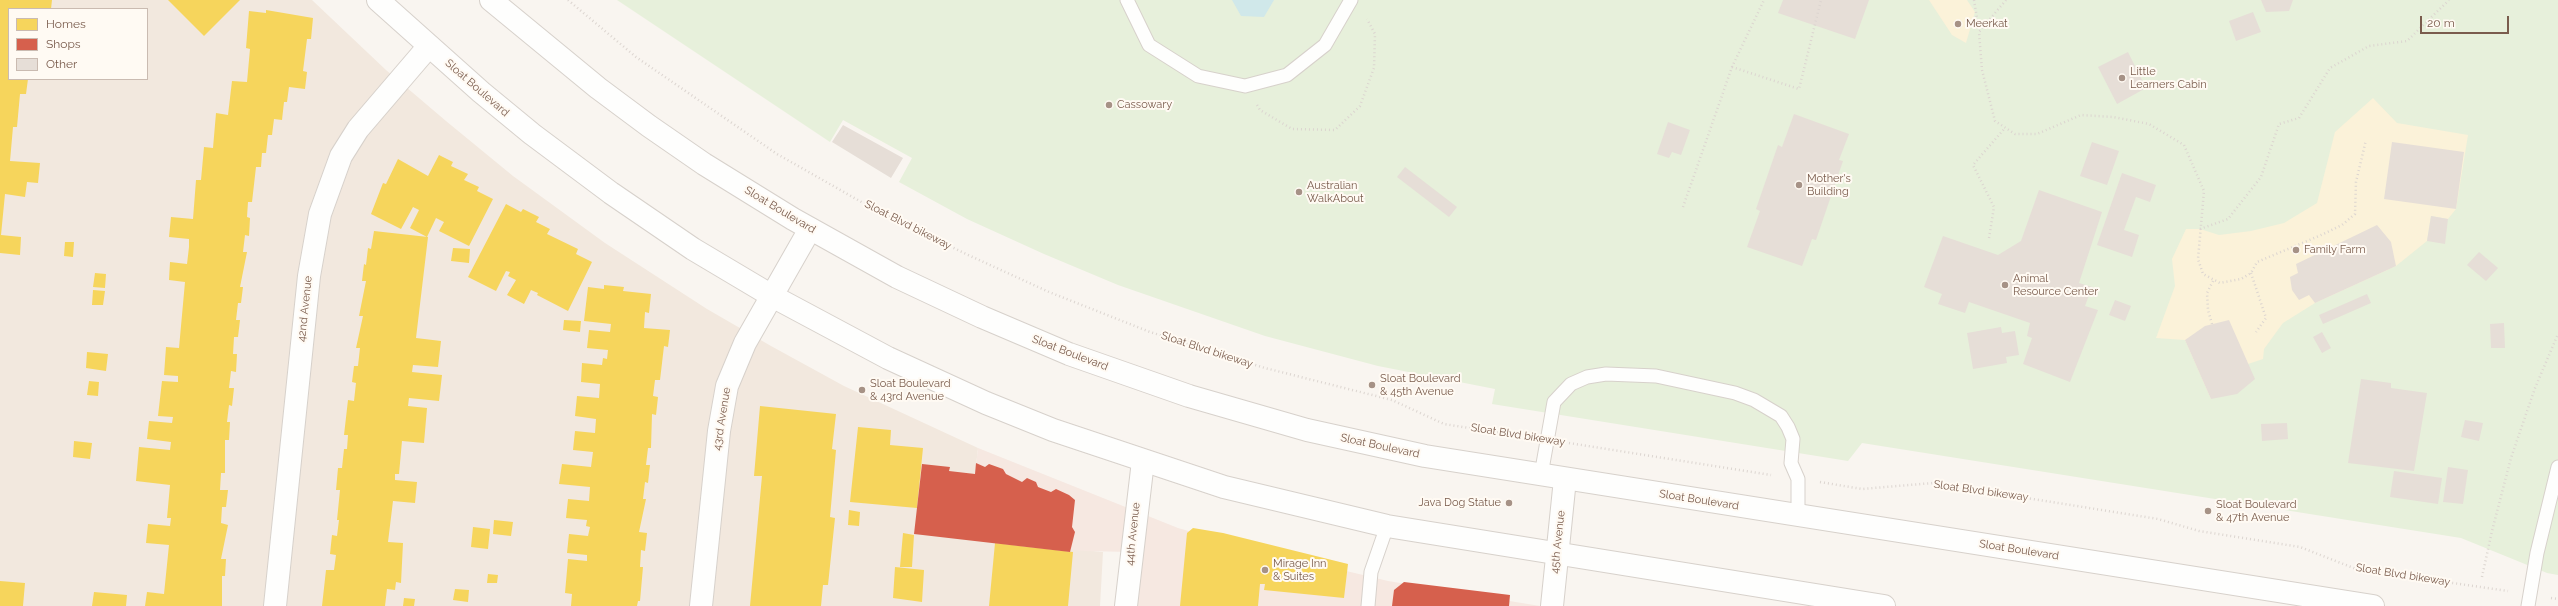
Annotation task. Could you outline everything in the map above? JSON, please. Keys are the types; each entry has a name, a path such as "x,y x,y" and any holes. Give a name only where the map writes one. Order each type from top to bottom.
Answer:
{"street":[{"name":"Sloat Boulevard","path":"378,0 429,46 532,134 611,193 693,248 772,296 888,358 970,396 1060,433 1143,462 1267,499 1387,526 1557,555 1884,606"},
{"name":"Sloat Boulevard","path":"491,0 572,68 649,126 704,164 810,229 897,277 968,311 1069,354 1159,387 1247,414 1344,439 1425,456 2373,606"},
{"name":"42nd Avenue","path":"275,606 309,276 320,214 341,156 358,129 429,46"},
{"name":"43rd Avenue","path":"701,606 722,408 736,361 810,229"},
{"name":"44th Avenue","path":"1126,606 1143,462"},
{"name":"45th Avenue","path":"1552,606 1565,479"}],"lane":[{"path":"1127,0 1149,45 1198,76 1245,86 1288,75 1325,45 1351,0"},
{"path":"1541,475 1554,402 1571,384 1587,377 1606,374 1656,376 1735,394 1754,400 1780,416 1788,427 1792,439 1791,463 1798,479 1798,515"},
{"path":"2529,600 2538,545 2558,467"},
{"path":"1368,606 1371,572 1387,526"}],"path":[{"name":"Sloat Blvd bikeway","path":"568,0 636,57 777,154 879,212 1049,292 1150,332 1265,368 1392,400 1444,424 1862,489 1933,483 1979,490 2158,519 2199,531 2300,547 2356,569 2529,600 2558,599"},
{"path":"1683,207 1732,67 1764,0"},
{"path":"1732,67 1799,89 1821,0"},
{"path":"1974,0 1979,32 1982,70 1994,121 2015,134 2037,134 2081,115 2113,117 2149,124 2184,145 2204,191 2198,259 2202,274 2220,283 2241,279 2251,273 2258,262 2336,228 2355,214 2356,182 2366,140"},
{"path":"1979,32 2006,0"},
{"path":"2200,229 2228,219 2261,177 2278,124 2299,118 2330,68 2369,46 2407,41 2449,0"},
{"path":"1245,86 1260,110 1292,129 1335,130 1360,106 1374,68 1375,34 1364,14"},
{"path":"1989,238 1994,207 1974,166 2005,128"},
{"path":"2251,273 2266,318 2256,332"},
{"path":"2212,324 2208,310 2207,293 2214,279"},
{"path":"2482,577 2511,458 2535,388 2558,334"}],"shaded area":[{"path":"0,0 312,0 386,70 446,121 513,176 605,243 707,309 771,346 844,386 978,448 968,539 1103,552 1100,606 0,606"},
{"path":"978,448 1178,528 1234,544 1388,581 1540,606 1126,606 1131,552 1084,551 968,539"}],"green space":[{"path":"617,0 2558,0 2558,575 2547,573 2461,538 1862,443 1848,461 1492,404 1495,389 1378,366 1265,336 1118,285 1044,254 967,219 899,182 912,158 843,120 830,142"}],"sand":[{"name":"Meerkat","path":"1929,0 1967,0 1975,12 1966,43 1952,35"},
{"name":"Family Farm","path":"2373,98 2397,123 2468,135 2456,209 2448,219 2431,216 2427,241 2396,266 2315,303 2283,323 2264,349 2263,359 2248,364 2211,399 2185,340 2156,338 2175,286 2172,259 2186,229 2200,229 2219,235 2251,231 2284,223 2317,203 2335,132"}],"water":[{"path":"1232,0 1274,0 1264,17 1241,16"}],"building: Homes":[{"path":"0,0 52,0 51,8 8,8 8,80 28,80 26,94 20,94 17,127 13,127 10,161 40,163 38,183 27,182 25,197 5,194 1,235 21,237 20,255 0,253"},
{"path":"168,0 240,0 204,36"},
{"path":"266,10 313,18 311,39 307,39 303,71 307,72 305,89 289,87 287,102 284,102 282,120 274,119 272,135 268,135 266,153 262,153 261,167 256,167 252,202 248,202 247,217 250,218 249,236 245,235 243,252 247,252 240,287 243,287 241,303 238,303 236,320 240,320 238,337 234,337 233,354 237,354 236,372 231,371 229,388 234,388 232,406 229,405 227,422 230,422 229,440 225,440 225,473 221,473 220,490 228,490 226,507 222,507 221,523 228,525 221,559 226,559 225,576 222,576 222,606 145,606 147,592 164,594 169,545 146,543 148,524 170,526 171,518 167,518 170,485 136,481 139,447 170,450 171,442 147,439 149,421 172,423 173,417 158,416 162,381 178,382 178,376 164,375 166,347 179,348 185,282 169,280 170,262 187,264 189,239 169,237 171,217 193,219 196,180 201,180 204,147 213,148 216,113 228,115 232,81 247,82 250,49 246,48 249,11 266,13"},
{"path":"439,155 453,162 451,166 468,174 464,180 479,187 477,191 493,199 469,246 439,231 444,222 436,218 427,237 410,228 419,210 413,207 401,229 371,214 383,183 386,184 398,159 428,176"},
{"path":"506,204 521,212 523,209 539,217 536,222 550,229 547,234 578,249 576,254 592,262 568,311 537,295 538,293 531,290 524,304 507,295 516,280 508,276 510,272 506,271 496,291 468,277"},
{"path":"374,231 428,237 416,338 441,341 438,367 413,365 412,372 442,375 439,401 409,398 408,406 427,408 424,443 402,441 399,474 395,474 395,480 417,482 415,503 393,501 388,542 403,543 401,583 396,582 395,590 387,589 385,606 322,606 326,570 334,570 336,555 330,554 332,535 337,536 339,520 337,520 340,490 336,490 338,468 342,468 344,449 347,449 348,435 344,435 348,400 354,401 356,383 352,382 354,366 358,366 360,348 356,348 363,316 359,316 366,281 362,281 364,264 366,265 368,248 371,249"},
{"path":"65,242 74,242 73,257 64,256"},
{"path":"453,248 470,249 469,263 451,261"},
{"path":"95,273 106,274 105,288 93,287"},
{"path":"604,285 624,287 623,291 651,294 649,313 645,312 644,328 670,330 668,347 664,346 660,380 655,380 653,396 658,397 656,415 652,414 651,448 648,448 646,465 650,465 648,483 645,482 643,499 646,499 639,532 647,533 645,551 641,550 640,567 643,567 640,601 638,601 637,606 571,606 572,594 565,593 568,559 587,561 587,555 567,553 569,534 588,536 590,527 586,526 587,520 566,518 568,499 589,501 590,487 559,484 562,464 591,467 593,452 573,450 575,431 595,433 596,419 575,416 577,396 599,398 600,384 581,382 582,363 602,365 603,358 607,359 608,350 587,348 589,330 610,332 611,324 584,321 588,287 604,289"},
{"path":"93,290 105,291 103,305 92,305"},
{"path":"564,320 581,321 580,332 563,330"},
{"path":"87,352 108,354 106,371 86,368"},
{"path":"89,381 99,382 98,396 87,395"},
{"path":"760,406 836,414 832,449 836,450 830,517 835,518 828,585 823,585 821,606 750,606 762,476 754,476"},
{"path":"858,427 891,430 890,445 923,448 917,508 850,502"},
{"path":"74,441 92,443 90,459 73,457"},
{"path":"849,510 860,512 859,526 848,525"},
{"path":"494,520 513,522 511,536 493,534"},
{"path":"473,527 490,529 488,549 471,547"},
{"name":"Mirage Inn & Suites","path":"1193,528 1223,533 1348,564 1344,598 1264,590 1265,584 1260,584 1258,606 1180,606 1187,533"},
{"path":"903,533 914,535 912,567 900,567"},
{"path":"995,543 1073,552 1068,606 989,606"},
{"path":"895,567 924,570 922,602 893,598"},
{"path":"488,574 498,575 497,583 487,583"},
{"path":"0,581 25,583 23,606 0,606"},
{"path":"455,589 469,590 468,602 453,600"},
{"path":"94,592 127,595 126,606 92,606"},
{"path":"404,598 415,599 414,606 403,606"}],"building: Shops":[{"path":"976,463 985,467 989,464 1003,469 1006,474 1022,482 1027,478 1036,482 1038,487 1051,492 1056,489 1069,495 1075,500 1072,527 1075,532 1070,552 914,534 922,464 950,467 949,471 975,474"},
{"path":"1404,582 1510,595 1509,606 1392,606 1394,590"}],"building: Other":[{"path":"1783,0 1869,0 1855,39 1778,13"},
{"path":"2261,0 2293,0 2289,11 2266,12"},
{"path":"2253,12 2261,32 2236,41 2229,21"},
{"name":"Little Learners Cabin","path":"2128,52 2146,88 2117,104 2098,67"},
{"name":"Mother's Building","path":"1794,114 1849,134 1839,160 1843,161 1816,240 1812,239 1802,266 1747,247 1760,211 1756,209 1778,145 1782,147"},
{"path":"1668,122 1690,130 1681,155 1672,152 1669,158 1657,154"},
{"path":"843,125 903,158 891,178 832,142"},
{"path":"2092,142 2119,151 2107,185 2080,176"},
{"path":"2392,142 2464,152 2456,209 2384,199"},
{"path":"1405,167 1457,207 1449,217 1397,177"},
{"path":"2122,173 2156,185 2150,202 2136,197 2124,230 2139,235 2132,257 2097,245"},
{"name":"Animal Resource Center","path":"2039,190 2102,212 2079,283 2092,287 2085,306 2098,310 2070,382 2023,364 2032,338 2027,336 2030,323 1969,302 1965,313 1938,304 1942,294 1924,287 1943,236 1998,255 2021,241"},
{"path":"2431,216 2448,219 2445,244 2427,241"},
{"name":"Family Farm","path":"2377,225 2391,242 2396,266 2315,303 2309,295 2299,300 2292,290 2290,277 2298,273 2296,264"},
{"path":"2479,252 2498,268 2486,281 2467,265"},
{"path":"2367,294 2371,303 2323,324 2319,315"},
{"path":"2115,300 2131,306 2125,321 2109,315"},
{"path":"2229,320 2255,379 2237,394 2211,399 2185,340 2205,326"},
{"path":"2504,323 2505,348 2491,348 2490,324"},
{"path":"2001,327 2002,333 2015,331 2019,355 2006,357 2007,363 1973,369 1967,333"},
{"path":"2322,332 2331,348 2322,353 2313,337"},
{"path":"2361,379 2391,383 2391,388 2427,393 2414,471 2348,463"},
{"path":"2465,420 2483,423 2479,441 2461,437"},
{"path":"2287,423 2288,439 2262,441 2261,424"},
{"path":"2448,467 2468,470 2463,504 2443,502"},
{"path":"2394,471 2442,478 2438,504 2390,497"}],"place":[{"name":"Meerkat","path":"1958,24"},
{"name":"Little Learners Cabin","path":"2122,78"},
{"name":"Cassowary","path":"1109,105"},
{"name":"Mother's Building","path":"1799,185"},
{"name":"Australian WalkAbout","path":"1299,192"},
{"name":"Family Farm","path":"2296,250"},
{"name":"Animal Resource Center","path":"2005,285"},
{"name":"Sloat Boulevard & 45th Avenue","path":"1372,385"},
{"name":"Sloat Boulevard & 43rd Avenue","path":"862,390"},
{"name":"Java Dog Statue","path":"1509,503"},
{"name":"Sloat Boulevard & 47th Avenue","path":"2208,511"},
{"name":"Mirage Inn & Suites","path":"1265,570"}]}
